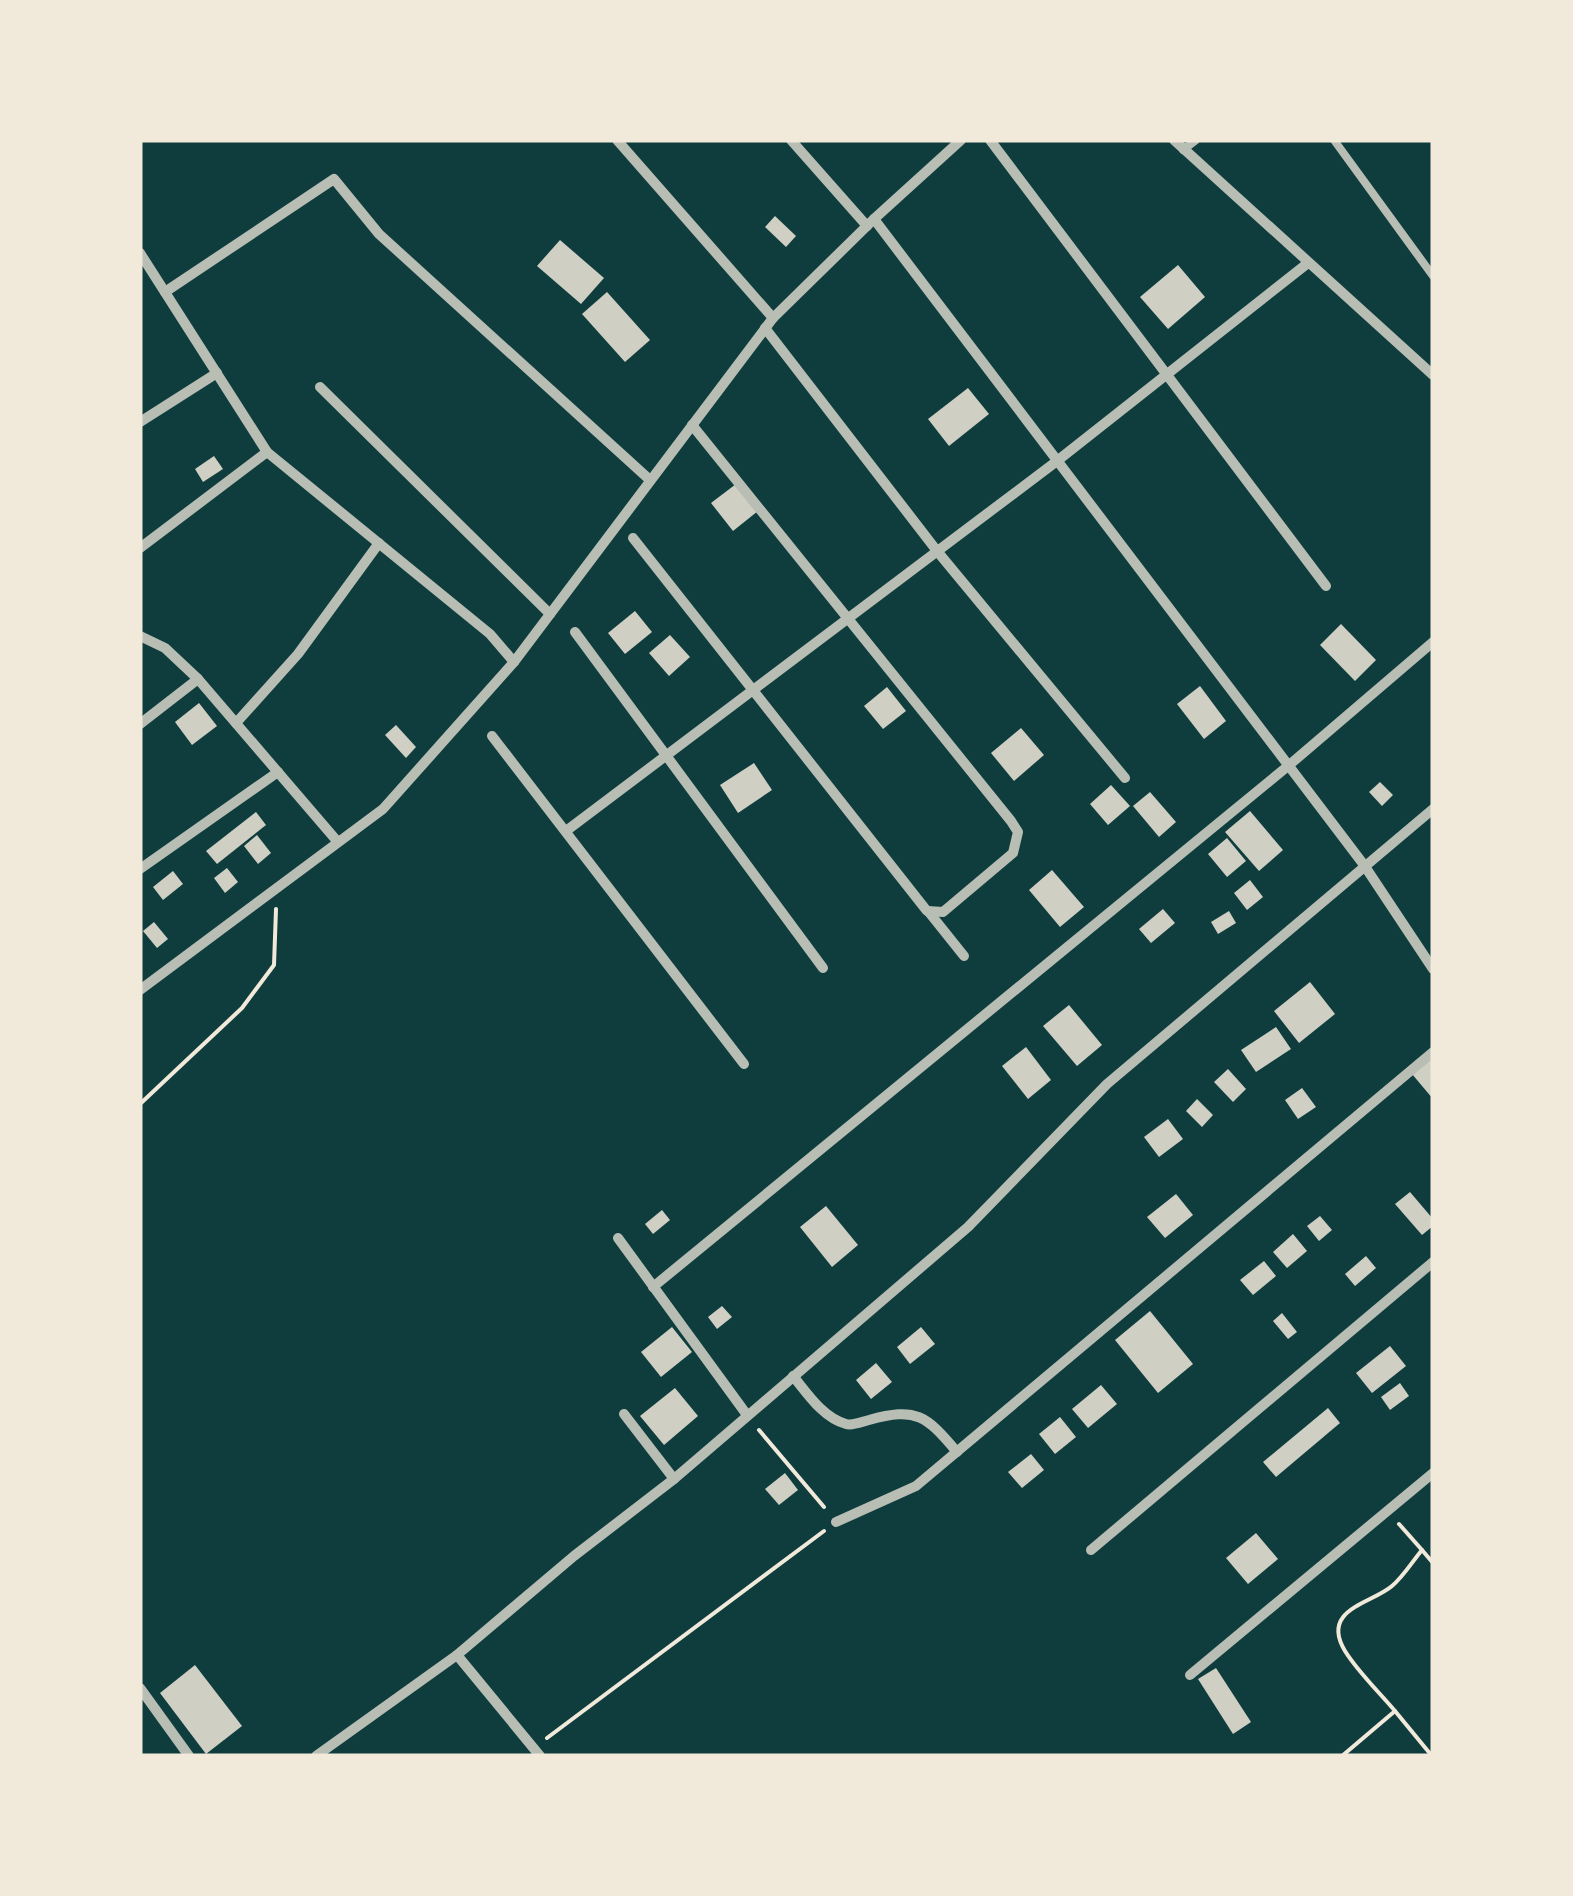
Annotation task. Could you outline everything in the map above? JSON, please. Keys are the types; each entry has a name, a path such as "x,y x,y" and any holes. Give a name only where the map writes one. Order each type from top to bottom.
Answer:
{"street":[{"path":"617,140 769,323 937,551 1125,778"},
{"path":"791,140 870,223 1057,460 1364,865 1433,968"},
{"path":"140,990 383,809 514,662 769,323 961,140"},
{"path":"990,140 1326,586"},
{"path":"1174,140 1433,375"},
{"path":"165,292 334,179 379,234 650,480"},
{"path":"140,252 267,452 490,634 514,662"},
{"path":"566,832 1057,460 1308,263"},
{"path":"1420,364 1433,353"},
{"path":"140,422 217,374"},
{"path":"320,387 550,614"},
{"path":"692,426 1018,832 1013,852 943,912 927,910"},
{"path":"140,548 267,452"},
{"path":"633,538 964,956"},
{"path":"236,723 298,654 379,543"},
{"path":"574,632 823,968"},
{"path":"140,636 165,648 198,679 337,841"},
{"path":"653,1286 1288,766 1433,642"},
{"path":"140,724 198,679"},
{"path":"492,736 744,1064"},
{"path":"140,870 278,772"},
{"path":"316,1756 457,1655 574,1556 674,1479 968,1227 1107,1084 1433,809"},
{"path":"836,1522 916,1486 1433,1052"},
{"path":"618,1238 747,1415"},
{"path":"1091,1550 1433,1262"},
{"path":"793,1376 831,1417 849,1426 906,1412 932,1425 957,1452"},
{"path":"624,1414 674,1479"},
{"path":"1190,1675 1433,1472"},
{"path":"457,1655 537,1752"},
{"path":"140,1688 189,1756"}],"lane":[{"path":"1182,150 1196,140"},
{"path":"1334,140 1433,276"}],"path":[{"path":"140,1104 242,1008 274,965 274,890"},
{"path":"537,1752 836,1522 747,1415"},
{"path":"1388,1510 1433,1564"},
{"path":"1422,1550 1391,1587 1352,1606 1338,1634 1345,1650 1432,1756"},
{"path":"1342,1756 1394,1711"}],"building":[{"path":"775,216 796,236 786,247 765,227"},
{"path":"560,240 604,278 581,304 537,266"},
{"path":"1178,265 1205,297 1168,329 1140,297"},
{"path":"607,292 650,340 625,362 582,314"},
{"path":"968,388 989,414 949,446 928,419"},
{"path":"214,456 223,469 203,482 195,469"},
{"path":"736,484 758,511 733,531 711,503"},
{"path":"635,611 652,632 625,654 608,633"},
{"path":"1341,624 1376,660 1355,681 1320,645"},
{"path":"670,635 690,657 669,676 649,653"},
{"path":"1200,686 1226,721 1204,739 1177,704"},
{"path":"887,687 906,711 883,729 864,706"},
{"path":"199,703 217,726 192,745 175,722"},
{"path":"396,725 416,747 406,758 385,735"},
{"path":"1021,728 1044,755 1014,781 991,753"},
{"path":"754,763 772,790 738,813 720,785"},
{"path":"1380,782 1393,795 1382,806 1369,792"},
{"path":"1111,785 1130,806 1108,825 1090,804"},
{"path":"1150,792 1176,822 1159,837 1133,806"},
{"path":"1250,811 1283,850 1259,871 1225,832"},
{"path":"256,812 266,825 217,864 206,851"},
{"path":"257,835 271,853 258,864 244,846"},
{"path":"1227,838 1246,861 1227,877 1208,854"},
{"path":"227,868 238,882 225,893 214,878"},
{"path":"1052,870 1084,907 1060,927 1029,890"},
{"path":"173,871 183,884 163,900 153,887"},
{"path":"1250,880 1263,897 1247,910 1234,893"},
{"path":"1163,909 1175,923 1151,943 1139,929"},
{"path":"1229,911 1236,923 1218,934 1211,922"},
{"path":"154,922 168,939 157,948 143,931"},
{"path":"1310,982 1335,1014 1299,1043 1274,1011"},
{"path":"1069,1005 1102,1045 1077,1066 1043,1026"},
{"path":"1276,1027 1291,1049 1256,1072 1241,1050"},
{"path":"1026,1047 1051,1080 1028,1099 1002,1066"},
{"path":"1433,1056 1433,1099 1412,1074"},
{"path":"1228,1069 1246,1089 1233,1102 1214,1082"},
{"path":"1302,1088 1316,1107 1298,1119 1285,1100"},
{"path":"1197,1099 1213,1115 1202,1127 1186,1111"},
{"path":"1168,1119 1183,1139 1159,1157 1144,1137"},
{"path":"1410,1192 1433,1219 1433,1226 1422,1235 1395,1204"},
{"path":"1176,1194 1193,1215 1165,1238 1147,1217"},
{"path":"826,1206 858,1245 832,1267 800,1227"},
{"path":"662,1210 670,1220 653,1234 645,1224"},
{"path":"1320,1216 1332,1230 1319,1241 1307,1226"},
{"path":"1293,1234 1307,1251 1287,1268 1273,1252"},
{"path":"1366,1256 1376,1268 1355,1286 1345,1274"},
{"path":"1264,1261 1276,1276 1253,1295 1240,1280"},
{"path":"722,1306 732,1317 717,1329 708,1317"},
{"path":"1150,1311 1193,1364 1158,1393 1115,1340"},
{"path":"1282,1313 1297,1332 1288,1339 1273,1321"},
{"path":"672,1327 692,1352 661,1377 641,1352"},
{"path":"921,1327 935,1344 910,1364 897,1347"},
{"path":"1390,1346 1406,1366 1372,1393 1356,1373"},
{"path":"876,1363 892,1382 871,1399 856,1380"},
{"path":"1400,1383 1409,1396 1390,1410 1381,1397"},
{"path":"1101,1385 1117,1404 1088,1428 1072,1409"},
{"path":"675,1388 698,1416 664,1445 640,1416"},
{"path":"1328,1408 1340,1423 1276,1477 1263,1462"},
{"path":"1060,1417 1076,1437 1055,1454 1039,1434"},
{"path":"1031,1454 1044,1470 1022,1488 1008,1472"},
{"path":"785,1473 798,1490 779,1505 765,1489"},
{"path":"1256,1533 1278,1559 1248,1584 1226,1558"},
{"path":"195,1665 242,1726 206,1754 160,1693"},
{"path":"1216,1668 1251,1722 1233,1734 1198,1679"}]}
